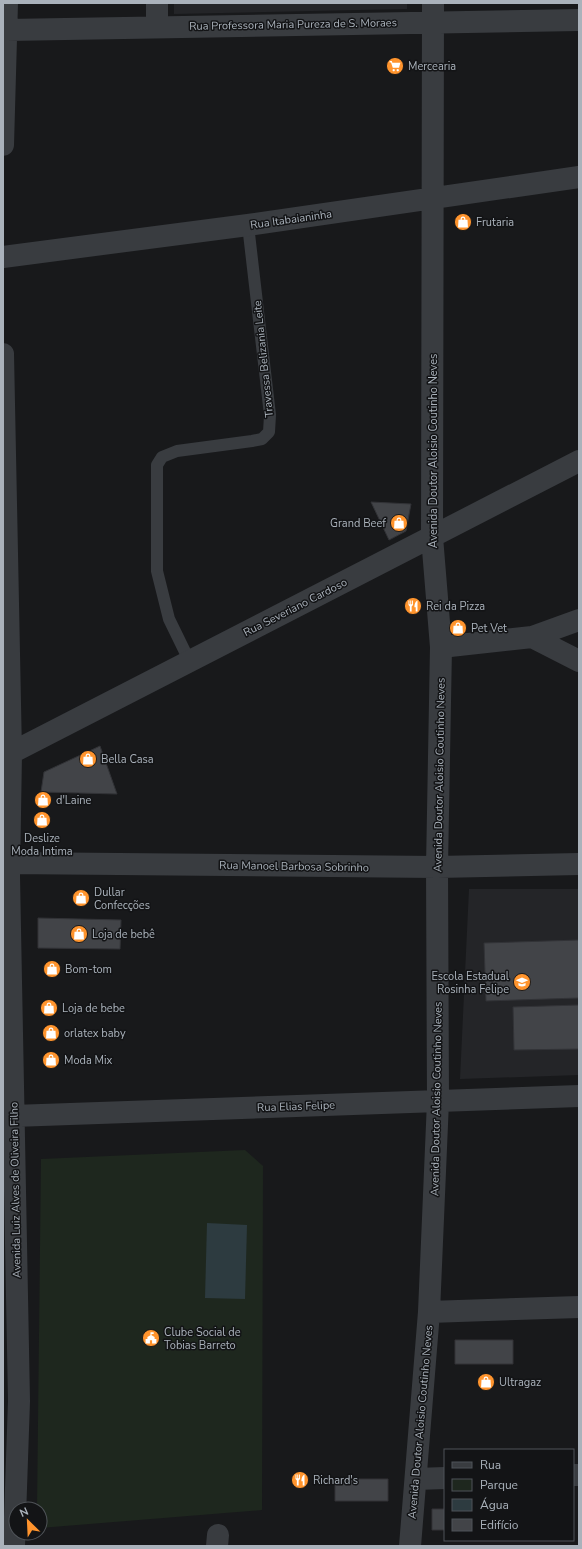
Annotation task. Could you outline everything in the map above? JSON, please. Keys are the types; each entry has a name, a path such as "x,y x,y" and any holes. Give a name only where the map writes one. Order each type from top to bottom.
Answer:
{"street":[{"path":"3,145 7,3"},
{"path":"157,3 157,26"},
{"name":"Rua Professora Maria Pureza de S. Moraes","path":"7,30 157,26 433,13 579,20"},
{"name":"Avenida Doutor Aloisio Coutinho Neves","path":"410,1546 429,1312 438,1101 437,868 441,647 432,537 433,13"},
{"name":"Rua Itabaianinha","path":"3,257 248,225 579,177"},
{"name":"Avenida Luiz Alves de Oliveira Filho","path":"3,354 11,753 7,874 19,1401 14,1546"},
{"name":"Rua Severiano Cardoso","path":"11,753 579,460"},
{"path":"441,647 532,637 579,620"},
{"path":"532,637 579,661"},
{"name":"Rua Manoel Barbosa Sobrinho","path":"7,874 437,868 579,864"},
{"name":"Rua Elias Felipe","path":"13,1116 579,1096"},
{"path":"429,1312 579,1307"},
{"path":"416,1479 444,1478"}],"lane":[{"name":"Travessa Belizania Leite","path":"190,662 169,619 157,571 157,465 162,457 177,451 262,439 269,432 270,427 248,225"}],"shaded area":[{"path":"174,3 407,3 407,9 174,14"},
{"name":"Escola Estadual Rosinha Felipe","path":"469,889 579,889 579,1075 460,1079"}],"green space":[{"name":"Clube Social de Tobias Barreto","path":"245,1150 263,1166 262,1510 48,1527 48,1501 37,1501 41,1159"}],"water":[{"path":"207,1223 247,1225 245,1299 205,1298"}],"building":[{"path":"371,502 411,504 406,531 389,540"},
{"name":"Bella Casa","path":"100,746 117,794 41,792 44,772"},
{"name":"Loja de bebê","path":"38,918 121,920 120,949 38,948"},
{"path":"579,940 579,998 486,1001 484,943"},
{"path":"579,1005 579,1049 514,1050 513,1007"},
{"path":"455,1340 513,1340 513,1364 455,1364"},
{"path":"335,1479 388,1479 388,1501 335,1501"},
{"path":"432,1509 444,1509 444,1530 432,1530"}],"place":[{"name":"Mercearia","path":"395,66"},
{"name":"Frutaria","path":"463,222"},
{"name":"Grand Beef","path":"399,523"},
{"name":"Rei da Pizza","path":"413,606"},
{"name":"Pet Vet","path":"458,628"},
{"name":"Bella Casa","path":"88,759"},
{"name":"d'Laine","path":"43,800"},
{"name":"Deslize Moda Intima","path":"42,820"},
{"name":"Dullar Confecções","path":"81,898"},
{"name":"Loja de bebê","path":"79,934"},
{"name":"Bom-tom","path":"52,969"},
{"name":"Escola Estadual Rosinha Felipe","path":"522,982"},
{"name":"Loja de bebe","path":"49,1008"},
{"name":"orlatex baby","path":"51,1033"},
{"name":"Moda Mix","path":"51,1060"},
{"name":"Clube Social de Tobias Barreto","path":"151,1338"},
{"name":"Ultragaz","path":"486,1382"},
{"name":"Richard's","path":"300,1480"}]}
